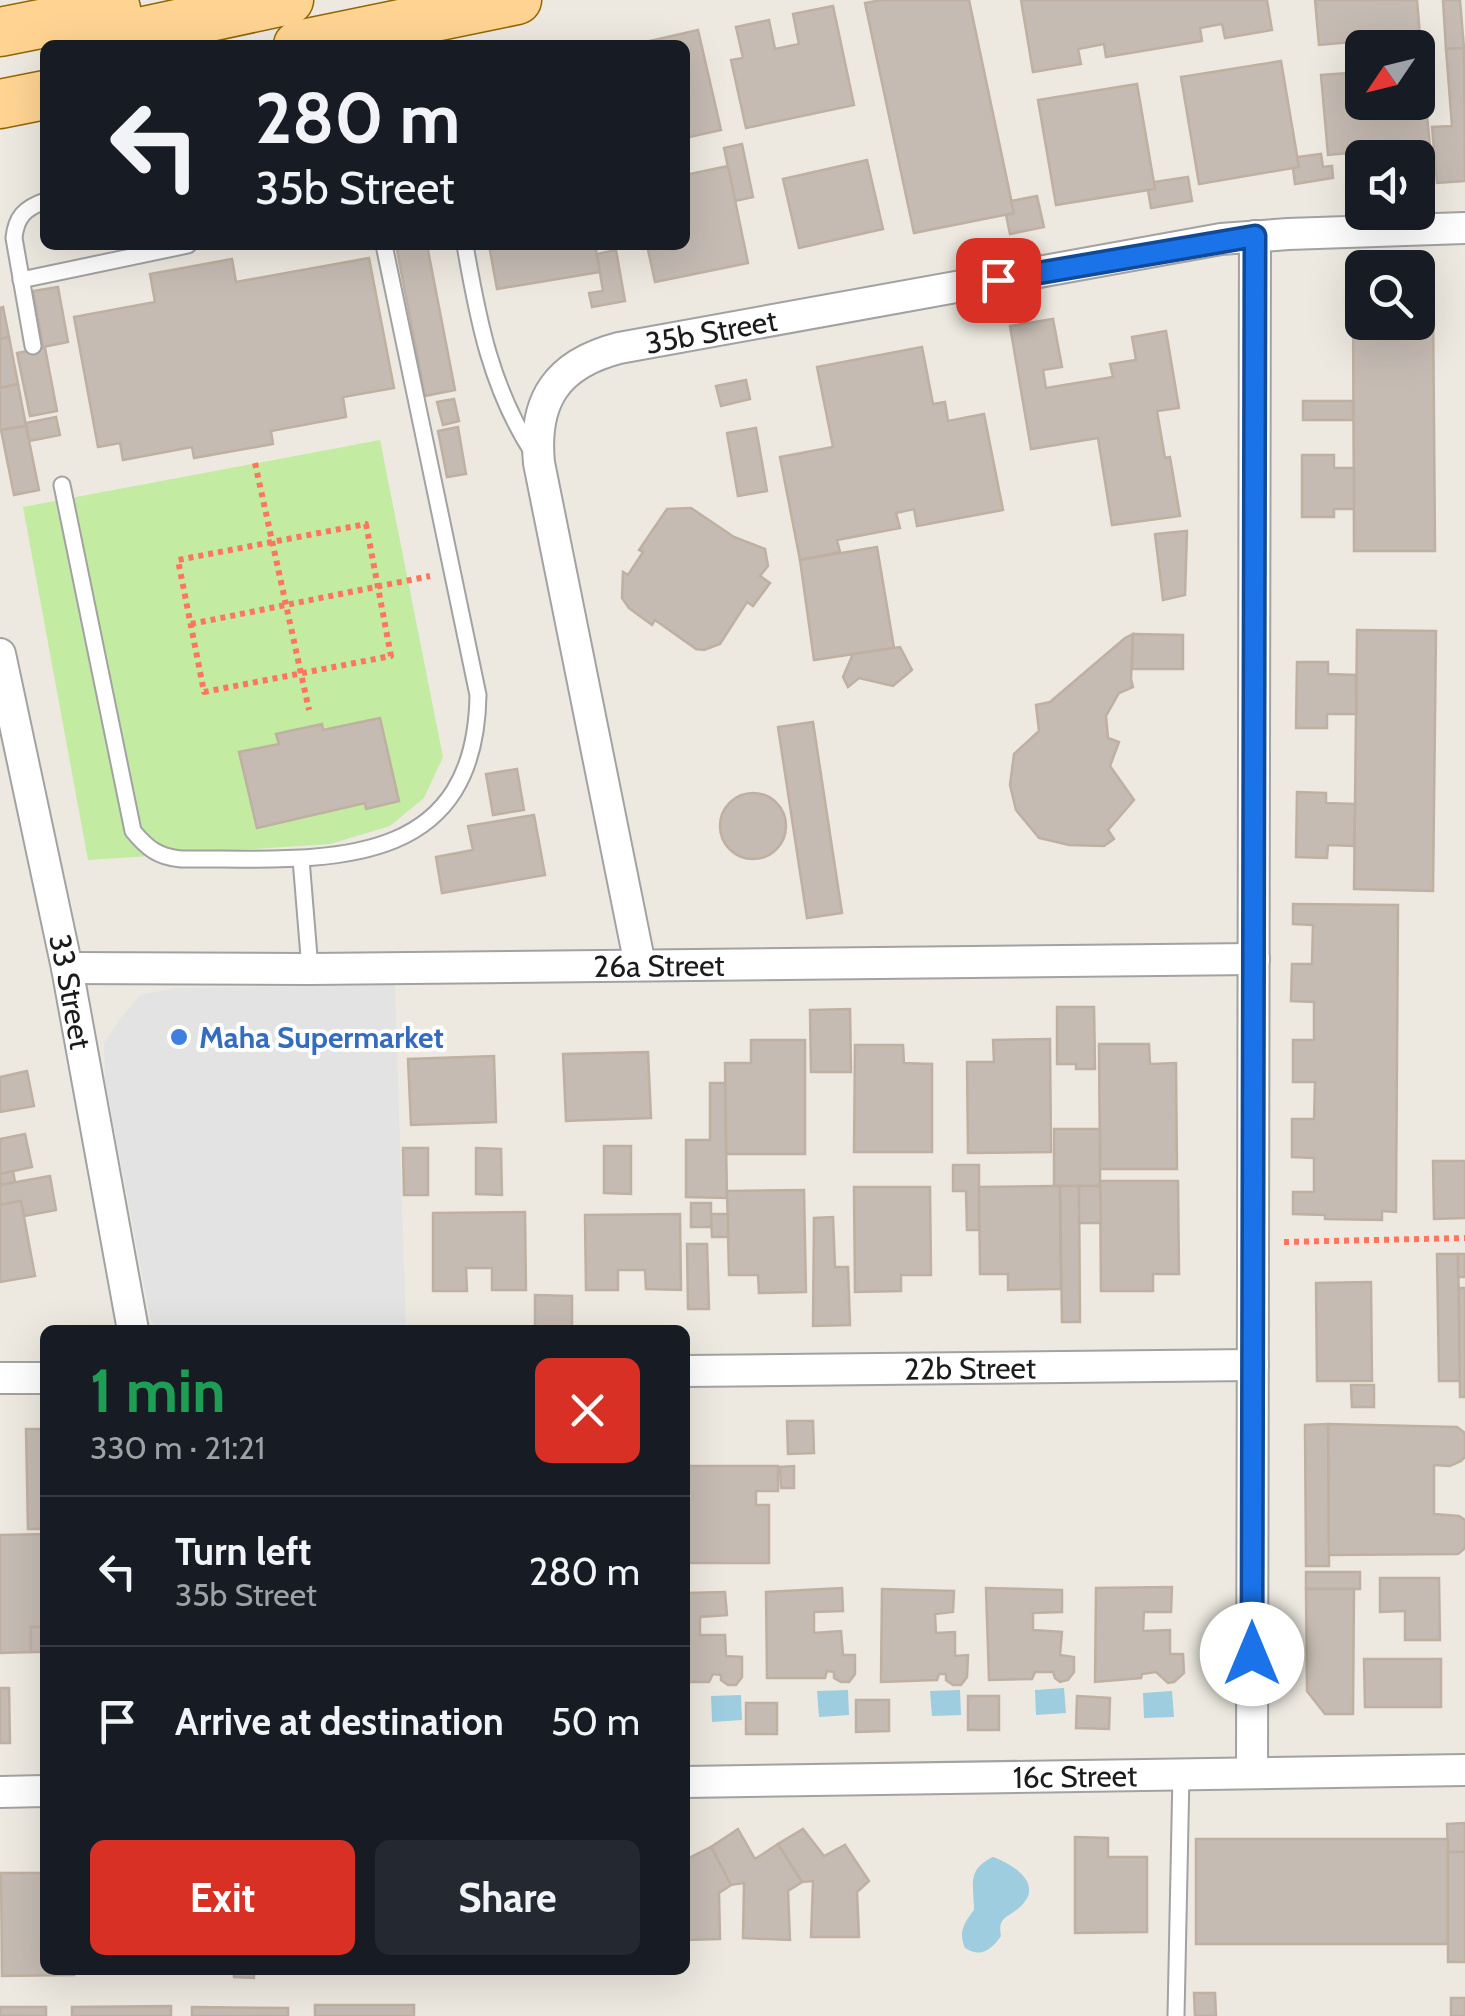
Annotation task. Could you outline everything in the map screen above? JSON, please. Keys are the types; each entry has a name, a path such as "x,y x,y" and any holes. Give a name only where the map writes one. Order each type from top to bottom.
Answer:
{"main road":[{"path":"0,32 164,0"},
{"path":"102,40 289,0"},
{"path":"332,40 426,26 517,0"},
{"path":"0,62 40,53"},
{"path":"0,104 40,96"}],"street":[{"name":"35b Street","path":"640,964 539,463 536,436 541,411 570,368 593,355 1255,236 1465,228"},
{"path":"1252,1773 1255,236"},
{"name":"33 Street","path":"0,654 66,968 131,1325"},
{"name":"26a Street","path":"66,968 1254,959"},
{"name":"22b Street","path":"690,1370 1253,1366"},
{"path":"0,1378 40,1378"},
{"name":"16c Street","path":"690,1782 1465,1770"},
{"path":"0,1792 40,1792"}],"lane":[{"path":"33,346 14,238 15,226 31,206 40,203"},
{"path":"21,280 163,250"},
{"path":"62,485 133,831 146,848 164,857 301,858 397,842 427,822 451,796 468,765 478,730 478,694 385,250"},
{"path":"466,250 489,364 502,399 539,463"},
{"path":"301,858 310,969"},
{"path":"1176,2016 1181,1774"}],"path":[{"path":"255,464 309,710"},
{"path":"366,524 391,656 204,692 178,560 272,542 366,524"},
{"path":"191,624 451,572"},
{"path":"1253,1242 1465,1238"}],"green space":[{"path":"380,440 443,757 424,798 390,826 330,844 88,860 23,507"}],"shaded area":[{"path":"395,985 406,1325 155,1325 150,1317 105,1079 104,1043 140,995 176,988"}],"water":[{"path":"1064,1688 1066,1713 1036,1715 1035,1690"},
{"path":"848,1690 849,1715 819,1717 817,1691"},
{"path":"960,1690 961,1715 932,1716 930,1691"},
{"path":"1172,1691 1174,1717 1144,1718 1143,1693"},
{"path":"741,1695 742,1720 712,1722 711,1696"},
{"path":"993,1857 1022,1875 1027,1881 1028,1897 1003,1920 1001,1936 993,1945 976,1952 965,1948 962,1932 974,1910 975,1873"}],"building":[{"path":"969,0 1014,213 914,233 865,3"},
{"path":"1021,0 1267,0 1272,30 1225,38 1222,24 1200,28 1202,41 1106,57 1104,44 1078,49 1081,64 1033,72"},
{"path":"1315,0 1417,0 1420,30 1345,30 1345,43 1319,45"},
{"path":"1443,0 1460,0 1464,48 1446,49"},
{"path":"833,6 854,105 746,128 731,60 743,58 736,27 769,20 775,49 799,44 793,14"},
{"path":"698,30 721,130 690,137 690,40 654,40"},
{"path":"1464,48 1465,181 1437,183 1432,127 1452,126 1446,49"},
{"path":"1281,61 1299,167 1199,184 1181,77"},
{"path":"1345,73 1345,120 1427,120 1429,140 1345,140 1345,154 1328,155 1321,75"},
{"path":"1137,84 1155,189 1056,205 1038,100"},
{"path":"742,144 753,197 735,201 724,148"},
{"path":"1321,154 1323,167 1332,166 1333,178 1295,184 1293,168 1299,167 1297,157"},
{"path":"867,160 883,229 799,248 783,179"},
{"path":"728,166 748,263 655,282 648,250 690,250 690,174"},
{"path":"1188,177 1192,201 1151,208 1148,190 1155,189 1154,182"},
{"path":"1037,196 1044,227 1010,234 1006,215 1014,213 1011,201"},
{"path":"397,250 428,250 455,390 425,396"},
{"path":"490,250 596,250 600,272 497,289"},
{"path":"616,250 625,301 592,307 589,293 603,291 597,254"},
{"path":"369,258 394,388 343,397 346,417 271,431 273,444 194,458 192,447 123,460 120,443 98,447 74,317 155,302 150,274 232,259 236,282"},
{"path":"58,287 68,342 43,347 33,291"},
{"path":"3,307 9,337 0,339 0,308"},
{"path":"1053,319 1062,367 1043,370 1046,388 1113,377 1110,364 1136,360 1132,337 1166,331 1179,408 1157,411 1180,516 1112,525 1098,438 1031,449 1010,326"},
{"path":"9,337 18,384 0,388 0,339"},
{"path":"1353,340 1433,340 1435,551 1354,551"},
{"path":"922,347 933,404 945,402 948,421 984,414 1003,510 917,526 914,509 896,513 900,528 837,540 840,552 800,560 780,457 833,447 817,367"},
{"path":"45,348 57,411 30,416 17,353"},
{"path":"746,380 750,399 721,406 716,386"},
{"path":"18,384 26,426 0,430 0,388"},
{"path":"454,399 459,421 443,425 437,402"},
{"path":"1303,401 1353,401 1353,420 1303,420"},
{"path":"56,417 60,435 29,441 26,423"},
{"path":"26,426 39,490 14,495 1,430"},
{"path":"458,427 466,474 447,477 438,431"},
{"path":"756,428 767,491 738,496 727,433"},
{"path":"1302,455 1334,455 1334,468 1354,468 1354,509 1334,509 1334,517 1302,517"},
{"path":"691,508 734,537 765,549 768,566 760,576 770,583 753,606 747,602 720,644 704,650 696,649 655,620 652,625 622,598 623,572 628,575 643,552 639,550 667,509"},
{"path":"1187,531 1185,595 1163,600 1155,534"},
{"path":"877,547 894,648 814,660 800,560"},
{"path":"1357,630 1436,631 1433,891 1354,889"},
{"path":"1133,634 1133,687 1119,693 1106,716 1108,738 1119,742 1110,766 1134,800 1108,830 1114,839 1104,846 1069,845 1039,838 1016,810 1010,785 1014,754 1039,731 1036,705 1050,702"},
{"path":"1133,634 1183,635 1183,669 1132,669"},
{"path":"900,647 912,670 893,686 859,678 848,687 843,677 853,654"},
{"path":"1297,662 1328,662 1328,674 1356,675 1356,714 1327,714 1327,728 1296,728"},
{"path":"380,718 399,801 366,809 365,803 257,828 239,752 279,744 276,734 322,724 323,730"},
{"path":"813,722 842,913 807,918 778,727"},
{"path":"517,769 524,810 493,815 486,774"},
{"path":"1297,792 1326,793 1326,803 1355,804 1354,846 1328,845 1327,858 1296,857"},
{"path":"753,793 776,803 786,826 776,849 753,859 730,849 720,826 730,803"},
{"path":"534,815 545,875 442,893 436,857 473,850 468,826"},
{"path":"1293,904 1398,905 1396,1212 1382,1211 1382,1220 1293,1214 1293,1192 1314,1192 1314,1158 1292,1157 1292,1119 1314,1119 1315,1082 1293,1082 1293,1040 1314,1040 1314,1002 1291,1001 1292,964 1312,964 1313,925 1293,924"},
{"path":"1057,1007 1094,1007 1095,1069 1057,1064"},
{"path":"850,1009 851,1072 811,1072 810,1010"},
{"path":"1050,1039 1051,1152 968,1153 967,1062 994,1062 993,1040"},
{"path":"751,1040 805,1040 805,1154 726,1154 725,1063 751,1063"},
{"path":"1099,1044 1149,1044 1150,1064 1176,1063 1177,1169 1100,1169"},
{"path":"855,1045 903,1045 904,1063 932,1064 932,1152 854,1152"},
{"path":"648,1052 651,1118 566,1121 563,1054"},
{"path":"494,1056 496,1122 411,1125 408,1059"},
{"path":"27,1071 34,1106 0,1112 0,1077"},
{"path":"710,1083 725,1083 727,1198 686,1197 686,1140 710,1140"},
{"path":"1054,1129 1100,1129 1100,1186 1054,1186"},
{"path":"25,1134 32,1167 0,1174 0,1139"},
{"path":"604,1146 631,1146 631,1194 604,1193"},
{"path":"403,1148 428,1148 428,1195 404,1195"},
{"path":"476,1148 501,1149 502,1195 476,1194"},
{"path":"1433,1161 1465,1161 1465,1218 1434,1219"},
{"path":"953,1165 979,1165 979,1230 967,1230 966,1191 953,1191"},
{"path":"13,1171 15,1182 0,1185 0,1174"},
{"path":"50,1176 56,1210 24,1216 21,1201 0,1205 0,1185"},
{"path":"1100,1181 1178,1181 1179,1274 1153,1274 1153,1291 1101,1291"},
{"path":"1060,1186 1061,1289 1008,1290 1008,1274 980,1274 979,1187"},
{"path":"1060,1186 1079,1186 1080,1322 1062,1322"},
{"path":"1079,1186 1100,1186 1101,1223 1079,1223"},
{"path":"854,1187 930,1187 931,1275 901,1275 901,1291 855,1292"},
{"path":"804,1190 806,1292 759,1293 758,1275 729,1275 727,1191"},
{"path":"21,1201 35,1276 0,1282 0,1205"},
{"path":"691,1203 711,1203 711,1227 691,1227"},
{"path":"525,1212 526,1290 492,1290 492,1268 466,1268 467,1291 433,1291 433,1213"},
{"path":"680,1214 681,1290 646,1289 645,1270 618,1270 618,1290 586,1290 585,1215"},
{"path":"711,1214 728,1214 728,1237 712,1237"},
{"path":"833,1217 835,1267 848,1267 850,1325 813,1326 814,1218"},
{"path":"687,1244 707,1244 709,1309 688,1309"},
{"path":"1437,1254 1458,1254 1460,1381 1439,1381"},
{"path":"1458,1254 1465,1254 1465,1277 1458,1277"},
{"path":"1371,1282 1372,1381 1317,1381 1316,1283"},
{"path":"1459,1288 1465,1288 1465,1397 1460,1397"},
{"path":"535,1295 572,1296 572,1325 535,1325"},
{"path":"1351,1385 1374,1385 1374,1407 1352,1407"},
{"path":"787,1421 813,1421 814,1453 788,1454"},
{"path":"1328,1424 1457,1427 1465,1433 1465,1457 1450,1466 1434,1465 1434,1514 1465,1520 1465,1548 1458,1554 1329,1555"},
{"path":"1328,1424 1329,1566 1306,1566 1305,1425"},
{"path":"26,1429 40,1429 40,1529 28,1529"},
{"path":"690,1466 778,1466 778,1491 756,1491 756,1505 769,1505 769,1563 690,1563"},
{"path":"794,1466 794,1488 781,1488 780,1467"},
{"path":"40,1534 40,1627 31,1627 31,1652 0,1653 0,1535"},
{"path":"1306,1572 1360,1572 1360,1589 1306,1589"},
{"path":"1380,1578 1439,1578 1440,1640 1405,1640 1405,1611 1380,1612"},
{"path":"1172,1587 1171,1612 1144,1612 1143,1631 1170,1630 1170,1654 1183,1654 1184,1673 1168,1683 1156,1672 1142,1674 1141,1678 1095,1682 1096,1588"},
{"path":"842,1588 843,1611 814,1612 814,1633 841,1631 843,1655 855,1655 855,1674 849,1682 841,1682 834,1678 834,1672 827,1671 825,1678 767,1678 766,1592"},
{"path":"986,1588 1062,1590 1062,1612 1033,1613 1033,1630 1062,1632 1060,1655 1074,1657 1074,1672 1068,1680 1060,1682 1053,1672 1035,1672 1032,1679 989,1680"},
{"path":"882,1589 954,1591 953,1612 935,1614 936,1633 955,1632 955,1656 968,1655 967,1677 961,1685 946,1680 946,1674 939,1674 937,1680 881,1682"},
{"path":"1306,1589 1354,1589 1353,1714 1325,1714 1307,1691"},
{"path":"725,1592 727,1615 700,1617 700,1635 725,1635 726,1656 742,1657 742,1677 736,1685 728,1685 721,1675 713,1674 709,1682 690,1682 690,1593"},
{"path":"31,1627 40,1627 40,1652 31,1652"},
{"path":"1364,1659 1441,1659 1441,1707 1365,1707"},
{"path":"0,1688 9,1688 10,1743 0,1743"},
{"path":"968,1696 999,1696 999,1730 968,1730"},
{"path":"1077,1696 1110,1698 1109,1729 1076,1728"},
{"path":"856,1700 889,1700 889,1731 856,1732"},
{"path":"746,1703 777,1703 777,1734 746,1734"},
{"path":"1465,1823 1465,1852 1448,1852 1447,1824"},
{"path":"738,1829 755,1859 778,1844 802,1882 788,1891 790,1940 743,1938 744,1883 731,1885 711,1847"},
{"path":"803,1829 824,1856 845,1845 869,1881 857,1892 859,1937 811,1937 813,1881 802,1882 778,1844"},
{"path":"1075,1837 1108,1838 1108,1857 1147,1857 1147,1932 1075,1933"},
{"path":"1196,1839 1448,1839 1448,1944 1196,1944"},
{"path":"711,1847 731,1885 719,1893 720,1939 690,1940 690,1858"},
{"path":"1448,1852 1465,1852 1465,1962 1448,1962"},
{"path":"1,1873 40,1873 40,1975 74,1975 2,1976"},
{"path":"1194,1993 1215,1993 1216,2016 1195,2016"},
{"path":"1451,1998 1465,1998 1465,2016 1451,2016"},
{"path":"315,2005 414,2005 414,2016 315,2016"},
{"path":"171,2006 171,2016 72,2016 72,2007"},
{"path":"0,2007 46,2007 46,2016 0,2016"},
{"path":"192,2007 288,2008 288,2016 192,2016"}],"place":[{"name":"Maha Supermarket","path":"179,1037"}],"route":[{"path":"998,280 1255,236 1252,1654"}]}
